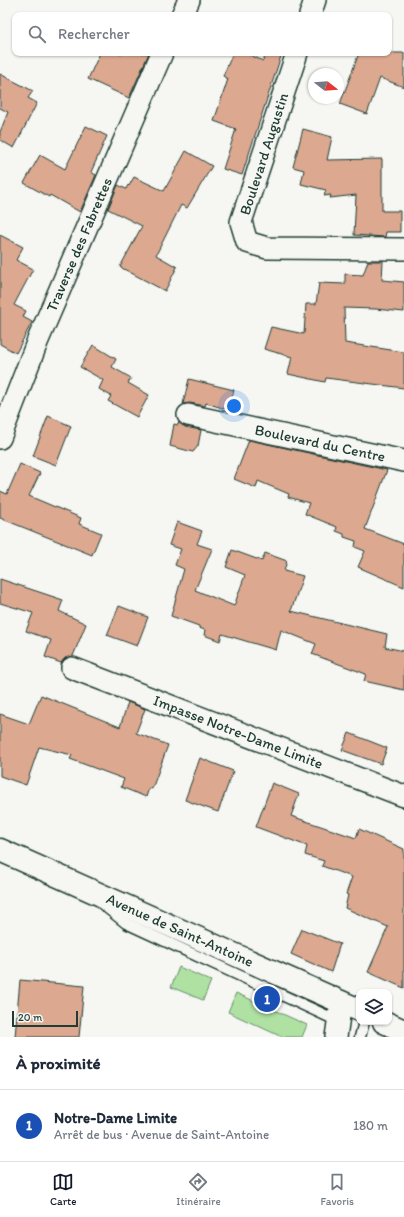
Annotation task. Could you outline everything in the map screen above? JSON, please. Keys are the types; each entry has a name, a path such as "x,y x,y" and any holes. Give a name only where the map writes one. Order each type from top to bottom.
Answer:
{"main road":[{"name":"Avenue de Saint-Antoine","path":"0,850 77,885 344,1017"},
{"path":"391,1025 404,1031"}],"street":[{"path":"184,12 190,0"},
{"path":"311,12 315,0"},
{"name":"Traverse des Fabrettes","path":"0,438 38,340 161,56"},
{"name":"Boulevard Augustin","path":"296,56 241,222 247,242 267,248 404,249"},
{"name":"Boulevard du Centre","path":"188,416 404,462"},
{"name":"Impasse Notre-Dame Limite","path":"72,668 404,796"}],"lane":[{"path":"344,1017 356,1015"},
{"path":"360,1037 363,1025"}],"green space":[{"path":"179,967 211,981 203,1000 171,987"},
{"path":"236,993 307,1025 302,1037 282,1037 228,1012"}],"building":[{"path":"392,53 404,53 404,87 380,78 367,114 340,104 344,104 344,93 358,56 392,56"},
{"path":"99,56 148,56 129,98 88,79"},
{"path":"232,56 252,56 263,61 265,56 281,56 242,175 223,169 236,129 214,121 228,79 223,76"},
{"path":"0,74 33,91 28,98 37,103 14,148 0,140 0,132 8,112 0,108"},
{"path":"86,126 107,136 91,172 96,175 80,212 50,195 49,197 24,183 40,155 65,169"},
{"path":"303,129 332,137 327,160 382,159 382,211 400,211 400,232 386,232 385,237 354,235 356,195 330,198 331,195 324,196 326,190 301,184 304,170 293,167"},
{"path":"186,151 212,166 187,208 181,205 156,255 177,267 165,291 120,267 142,226 108,209 118,185 126,189 134,177 164,191"},
{"path":"0,235 23,247 16,260 33,269 14,305 26,311 23,317 32,322 16,353 0,344"},
{"path":"368,261 383,261 382,280 404,282 404,312 344,308 345,343 404,352 404,388 326,378 325,382 288,374 292,357 264,349 271,327 304,334 306,304 316,304 319,283 345,284 345,274 363,275"},
{"path":"93,345 116,359 112,367 131,378 128,383 149,395 137,417 108,401 111,396 99,389 103,380 80,367"},
{"path":"189,379 234,390 229,410 206,403 205,406 190,403 183,404"},
{"path":"48,416 71,426 56,465 33,456"},
{"path":"179,422 185,427 201,430 198,446 193,452 170,446 174,424 178,425"},
{"path":"249,440 387,470 365,529 404,544 404,587 358,567 365,551 355,547 356,541 344,537 344,534 336,531 337,527 305,514 309,503 288,497 289,494 258,481 256,488 234,479"},
{"path":"20,464 40,473 29,496 81,518 79,524 101,533 92,555 0,518 0,491 7,494"},
{"path":"177,522 202,531 197,544 212,549 195,590 234,606 245,575 226,567 232,550 262,561 265,553 287,561 284,571 303,576 291,611 387,634 385,647 404,651 404,690 364,681 366,674 312,654 316,644 281,630 276,650 222,634 220,641 204,635 205,630 199,628 199,626 171,616 184,569 175,565 181,549 169,545"},
{"path":"0,579 63,600 59,611 86,624 73,656 65,658 61,663 45,657 51,640 26,631 33,613 0,603"},
{"path":"119,606 148,617 137,646 107,635"},
{"path":"41,695 120,727 128,702 145,709 136,733 168,745 152,789 149,788 146,797 121,787 124,779 70,759 72,755 39,747 26,785 0,776 0,714 29,724"},
{"path":"349,733 387,748 381,764 342,750"},
{"path":"200,758 233,771 218,812 185,800"},
{"path":"272,783 299,794 291,816 356,838 359,829 404,849 404,988 368,972 388,927 345,908 348,895 346,894 352,877 322,866 324,861 305,855 307,846 256,827"},
{"path":"302,929 340,944 331,972 291,954"},
{"path":"20,980 84,986 79,1037 15,1037"}],"place":[{"name":"Notre-Dame Limite","path":"267,999"}]}
